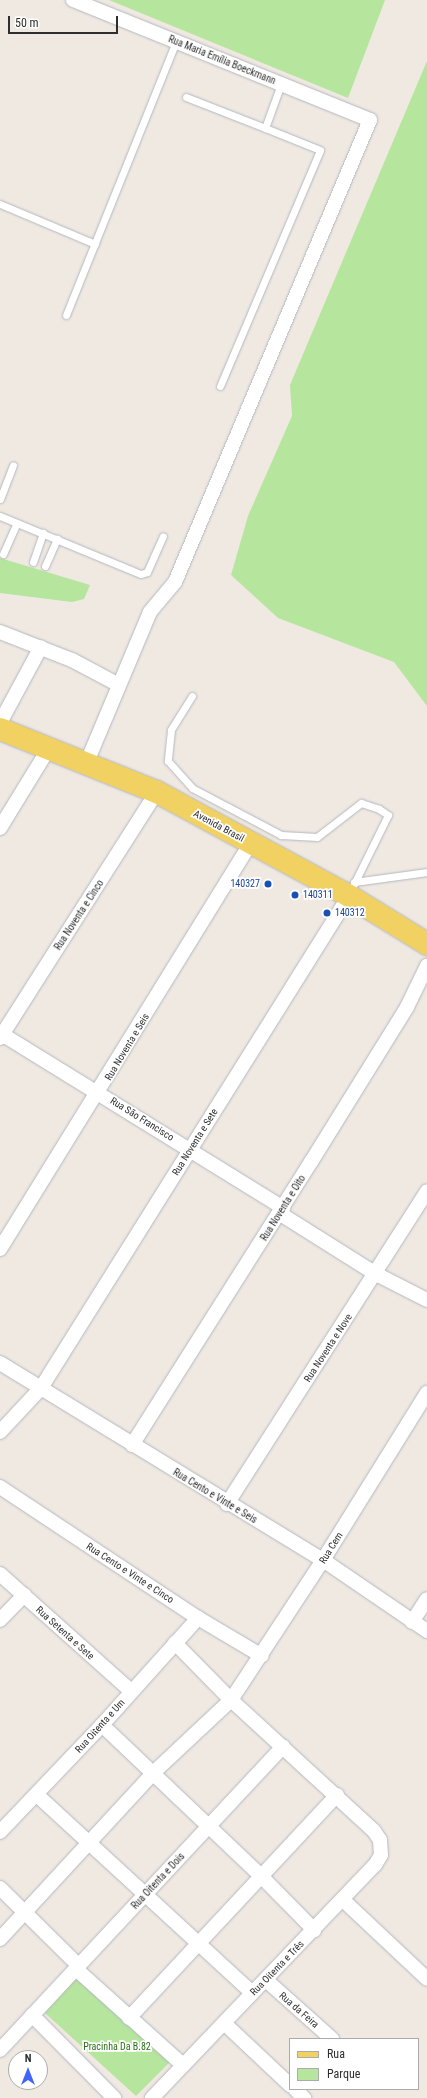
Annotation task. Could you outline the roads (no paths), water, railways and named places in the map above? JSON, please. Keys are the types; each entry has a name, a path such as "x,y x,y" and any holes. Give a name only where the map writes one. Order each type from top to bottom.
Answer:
{"main road":[{"name":"Avenida Brasil","path":"0,729 87,762 157,792 251,843 351,889 427,944"}],"street":[{"name":"Rua Maria Emília Boeckmann","path":"73,0 370,120 175,582 150,612 119,685"},
{"path":"0,632 72,660 119,685 87,762"},
{"path":"0,723 40,647"},
{"path":"0,828 49,748"},
{"name":"Rua Noventa e Cinco","path":"1,1035 157,792"},
{"name":"Rua Noventa e Seis","path":"0,1249 99,1092 251,843"},
{"name":"Rua Noventa e Sete","path":"0,1432 41,1388 351,889"},
{"name":"Rua Noventa e Oito","path":"132,1445 281,1210 407,1007 427,966"},
{"name":"Rua São Francisco","path":"1,1035 99,1092 190,1150 376,1274 427,1300"},
{"name":"Rua Noventa e Nove","path":"228,1504 376,1274 427,1191"},
{"name":"Rua Cento e Vinte e Seis","path":"0,1363 228,1504 323,1560 427,1631"},
{"name":"Rua Cem","path":"0,1939 152,1774 231,1700 262,1656 427,1393"},
{"name":"Rua Cento e Vinte e Cinco","path":"0,1487 198,1618 262,1656"},
{"name":"Rua Setenta e Sete","path":"0,1574 131,1691"},
{"path":"0,1620 24,1595"},
{"path":"412,1622 427,1598"},
{"name":"Rua Oitenta e Um","path":"0,1832 37,1795 102,1725 198,1618"},
{"path":"130,2018 198,1942 337,1795 231,1700 175,1643"},
{"path":"102,1725 261,1876 314,1930"},
{"name":"Rua Oitenta e Dois","path":"0,2050 146,1895 283,1746"},
{"path":"37,1795 252,1993"},
{"name":"Rua Oitenta e Três","path":"152,2098 375,1866 381,1856 380,1840 374,1831 337,1795"},
{"path":"0,1888 130,2018 183,2066"},
{"path":"343,1900 427,1979"},
{"name":"Rua da Feira","path":"266,1980 331,2038"},
{"path":"32,2015 114,2098"},
{"path":"224,2023 289,2084"},
{"path":"296,2090 304,2098"}],"lane":[{"path":"66,315 176,42"},
{"path":"265,128 281,84"},
{"path":"186,97 320,150 220,386"},
{"path":"0,204 95,244"},
{"path":"0,500 13,465"},
{"path":"0,516 141,574 147,572 163,536"},
{"path":"3,554 17,523"},
{"path":"34,562 43,533"},
{"path":"45,566 57,539"},
{"path":"192,696 171,730 168,761 192,788 281,835 317,837 361,803 379,809 388,815 351,889"},
{"path":"351,889 427,872"}],"place":[{"name":"140327","path":"268,884"},
{"name":"140311","path":"295,895"},
{"name":"140312","path":"327,913"}],"park label":[{"name":"Pracinha Da B.82","path":"117,2047"}]}
